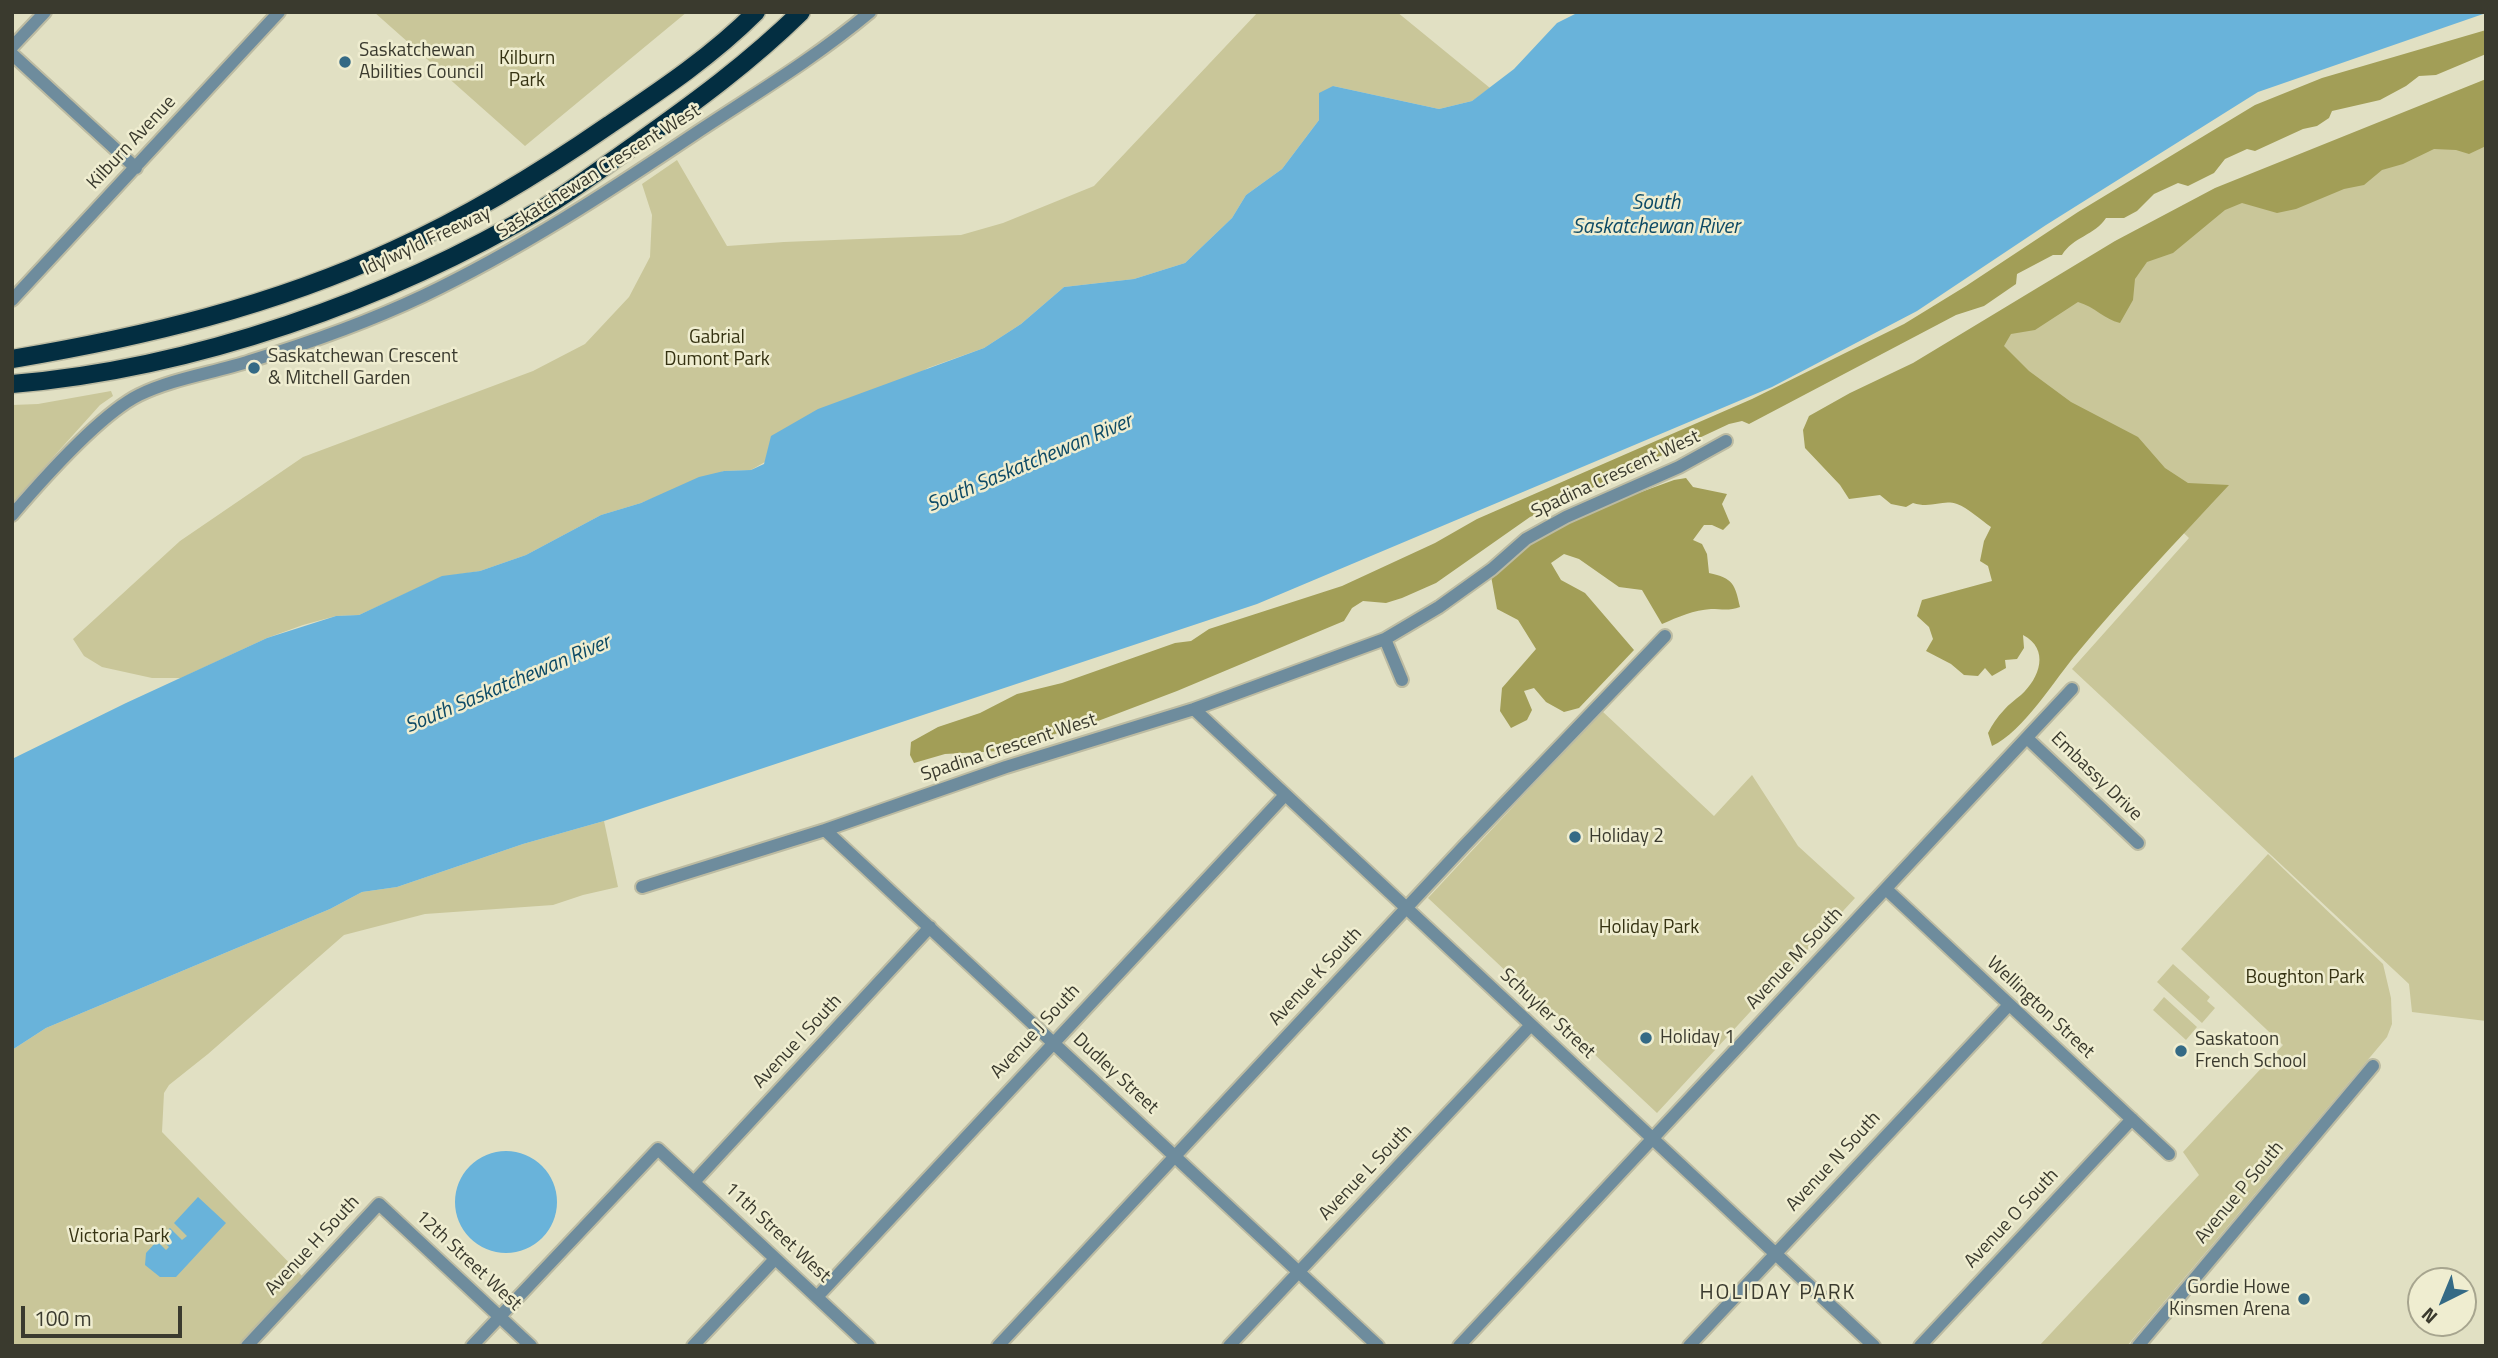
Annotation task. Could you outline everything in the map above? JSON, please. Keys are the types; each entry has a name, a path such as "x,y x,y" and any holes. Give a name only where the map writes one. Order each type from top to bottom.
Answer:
{"highway":[{"path":"560,159 670,73 739,12"},
{"name":"Idylwyld Freeway","path":"12,359 87,347 241,307 324,279 394,250 463,216 560,159 693,67 757,12"},
{"name":"Idylwyld Freeway","path":"12,384 51,381 183,356 320,313 430,266 545,206 736,72 801,12"}],"street":[{"path":"12,47 45,12"},
{"name":"Kilburn Avenue","path":"12,300 279,12"},
{"name":"Saskatchewan Crescent West","path":"12,515 107,417 138,396 177,381 332,334 421,297 502,256 621,184 820,52 870,12"},
{"path":"12,54 136,168"},
{"name":"Spadina Crescent West","path":"642,887 825,830 1006,767 1194,709 1385,639 1439,607 1492,569 1526,539 1566,517 1679,467 1726,441"},
{"name":"Avenue K South","path":"998,1346 1665,636"},
{"path":"1385,639 1402,680"},
{"name":"Avenue M South","path":"1459,1346 2072,689"},
{"name":"Schuyler Street","path":"1194,709 1874,1346"},
{"name":"Embassy Drive","path":"2027,738 2138,843"},
{"name":"Avenue J South","path":"817,1297 1284,795"},
{"name":"Dudley Street","path":"825,830 1378,1346"},
{"name":"Wellington Street","path":"1886,889 2169,1154"},
{"name":"Avenue I South","path":"694,1182 930,927"},
{"name":"Avenue N South","path":"1689,1346 2008,1006"},
{"name":"Avenue L South","path":"1229,1346 1530,1026"},
{"name":"Avenue P South","path":"2138,1346 2373,1066"},
{"name":"Avenue O South","path":"1920,1346 2132,1119"},
{"name":"11th Street West","path":"499,1317 658,1149 869,1346"},
{"name":"12th Street West","path":"379,1204 530,1346"},
{"name":"Avenue H South","path":"252,1344 379,1204"},
{"path":"693,1346 775,1259"},
{"path":"472,1346 499,1317"}],"green space":[{"name":"Kilburn Park","path":"374,12 687,12 525,146"},
{"name":"Gabrial Dumont Park","path":"1258,12 1397,12 1490,88 1472,101 1439,109 1333,86 1319,120 1282,169 1246,195 1232,218 1185,263 1134,279 1064,287 1021,324 984,348 928,368 751,470 724,471 641,503 601,515 526,555 480,571 442,577 359,615 336,616 303,625 267,638 181,678 152,678 102,667 84,656 73,639 180,541 303,457 533,371 585,344 629,297 650,257 652,215 642,184 677,160 727,246 961,235 1003,223 1094,186"},
{"path":"2486,93 2486,1021 2412,1012 2409,984 2072,669 2189,538 1980,341 2171,227"},
{"path":"111,391 113,396 100,405 12,503 12,405 38,404"},
{"name":"Holiday Park","path":"1602,711 1714,816 1752,775 1798,846 1855,898 1657,1113 1428,898"},
{"name":"Victoria Park","path":"604,821 618,887 553,905 425,914 344,935 169,1085 164,1093 162,1132 303,1277 238,1346 12,1346 12,1050 46,1028 330,909 362,892 397,887 523,844"},
{"name":"Boughton Park","path":"2268,854 2383,964 2391,998 2392,1024 2387,1037 2127,1346 2039,1346 2199,1175 2183,1152 2283,1045 2181,949"},
{"path":"2173,964 2210,997 2207,1001 2215,1008 2202,1023 2157,982"},
{"path":"2164,997 2197,1027 2186,1040 2153,1010"}],"shaded area":[{"path":"2486,30 2486,54 2436,75 2419,76 2380,100 2332,111 2329,118 2317,126 2303,129 2255,151 2247,149 2225,159 2214,173 2188,186 2178,183 2154,194 2137,211 2124,218 2106,218 2062,255 2053,255 2017,274 2016,284 1984,306 1956,315 1749,424 1742,421 1729,424 1530,517 1436,583 1386,603 1363,601 1352,608 1344,621 1098,721 999,751 945,754 914,763 910,755 911,742 938,727 980,713 1017,694 1062,683 1175,643 1191,641 1209,629 1342,586 1435,543 1477,519 1752,399 1904,324 2078,212 2255,105 2322,78"},
{"path":"2486,79 2486,146 2469,154 2456,150 2434,149 2403,164 2382,170 2364,185 2344,189 2296,209 2277,213 2242,203 2225,210 2173,253 2147,262 2135,279 2133,300 2120,323 2078,302 2035,330 2011,334 2004,346 2029,371 2071,402 2138,437 2165,468 2188,483 2229,485 2115,609 2027,717 2004,739 1992,746 1988,733 1993,724 2028,688 2037,672 2037,648 2023,635 2024,648 2017,659 2005,660 2006,668 1992,676 1985,668 1978,676 1964,675 1951,664 1926,651 1933,639 1929,627 1917,616 1922,600 1992,581 1988,566 1980,561 1984,541 1991,527 1966,508 1952,503 1913,503 1906,507 1891,504 1880,495 1849,499 1840,485 1805,448 1803,430 1809,416 1913,363 2115,241 2215,188"},
{"path":"1686,478 1693,487 1727,494 1722,504 1730,523 1723,530 1704,525 1693,540 1702,544 1707,554 1709,573 1732,583 1740,607 1698,611 1662,624 1642,590 1619,587 1579,559 1564,554 1551,563 1561,580 1585,593 1634,650 1579,708 1564,712 1546,702 1534,688 1524,691 1532,710 1527,720 1511,728 1500,711 1502,688 1536,649 1518,620 1497,609 1491,576 1528,546 1557,529 1630,496"}],"water":[{"name":"South Saskatchewan River","path":"1579,12 2486,13 2258,92 2046,225 1917,311 1772,387 1257,604 604,821 523,844 397,887 362,892 330,909 46,1028 12,1050 12,759 267,638 336,616 359,615 442,576 480,571 526,555 601,515 641,503 699,477 724,471 751,470 764,464 771,436 818,409 984,348 1021,324 1064,287 1134,279 1185,263 1232,218 1246,195 1282,169 1319,120 1319,93 1333,86 1439,109 1472,101 1514,69 1557,23"},
{"path":"506,1151 526,1155 542,1166 553,1182 557,1202 553,1222 542,1238 526,1249 506,1253 486,1249 470,1238 459,1222 455,1202 459,1182 470,1166 486,1155"},
{"path":"198,1197 226,1223 176,1277 160,1277 145,1265 146,1253 157,1241 166,1250 169,1247 160,1238 170,1228 182,1240 187,1236 174,1223"}],"place":[{"name":"Saskatchewan Abilities Council","path":"345,62"},
{"name":"Saskatchewan Crescent & Mitchell Garden","path":"254,368"},
{"name":"Holiday 2","path":"1575,837"},
{"name":"Holiday 1","path":"1646,1038"},
{"name":"Saskatoon French School","path":"2181,1051"},
{"name":"Gordie Howe Kinsmen Arena","path":"2304,1299"}],"district":[{"name":"HOLIDAY PARK","path":"1778,1294"}]}
